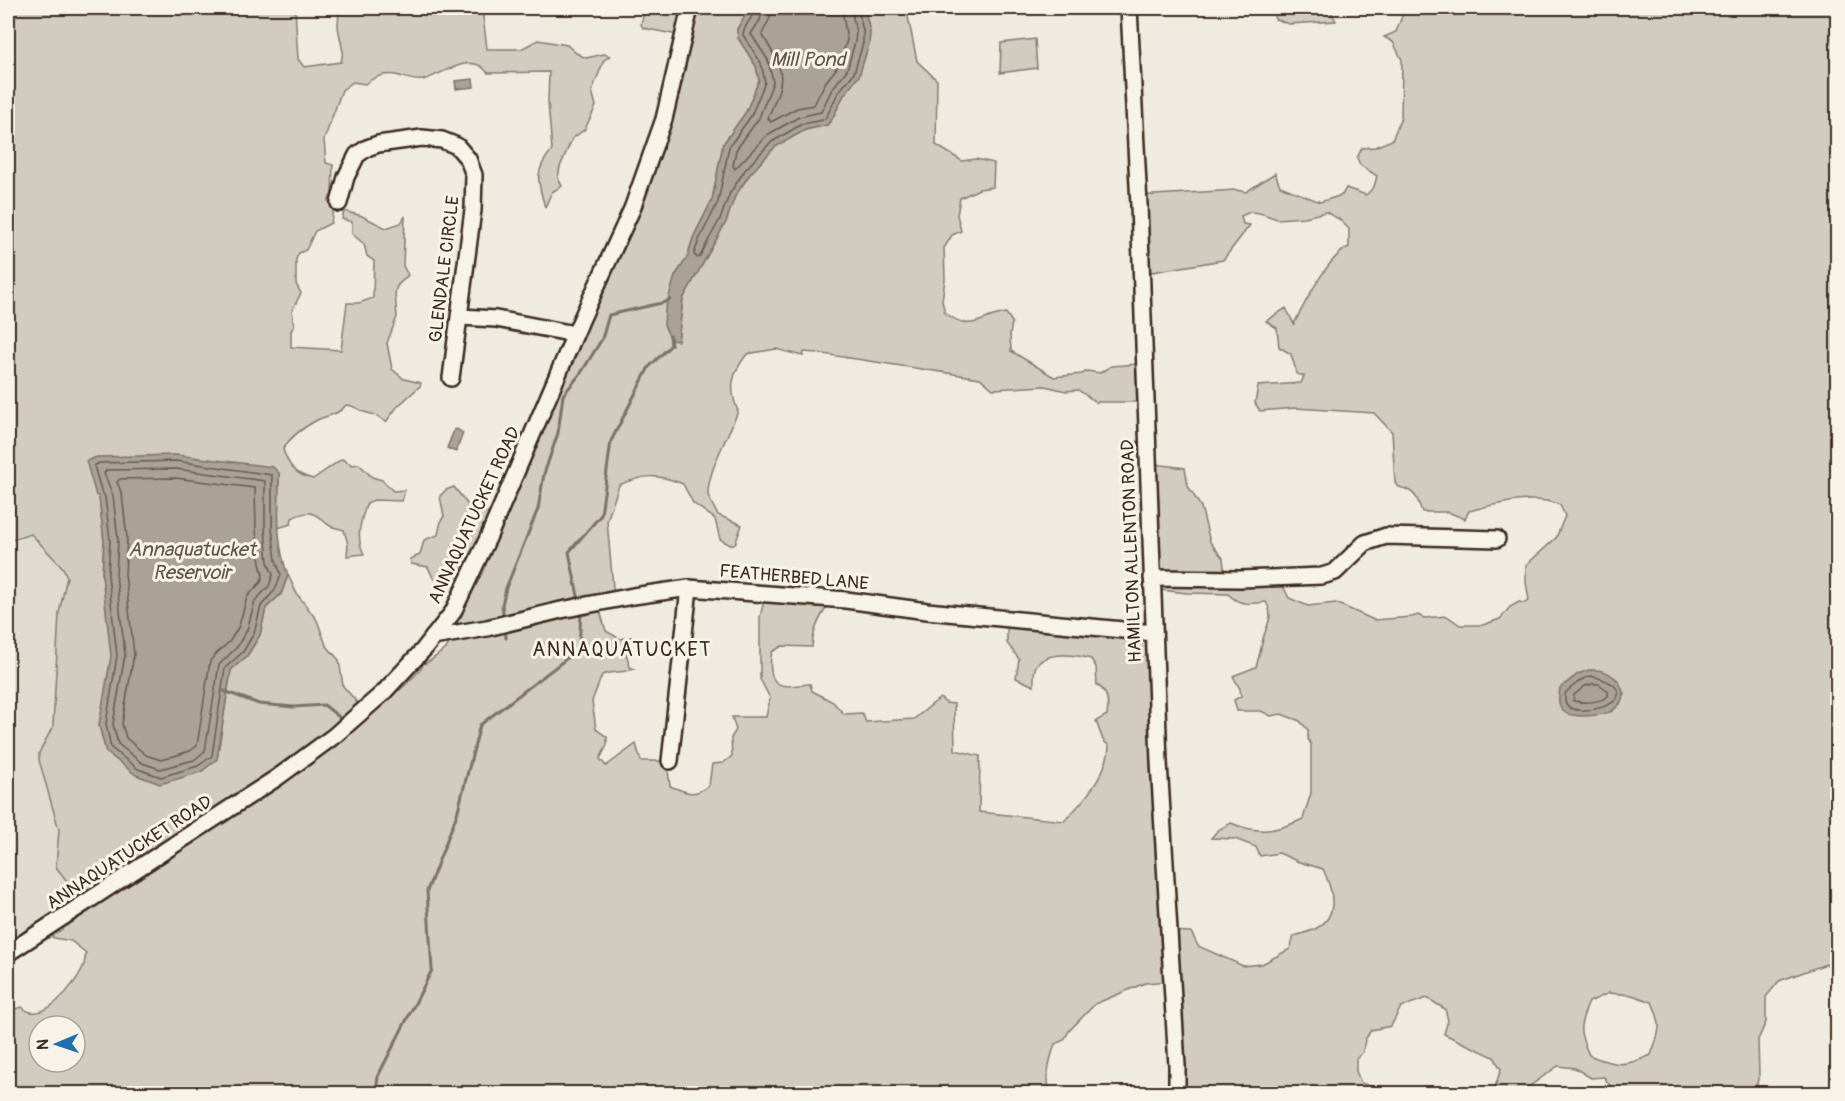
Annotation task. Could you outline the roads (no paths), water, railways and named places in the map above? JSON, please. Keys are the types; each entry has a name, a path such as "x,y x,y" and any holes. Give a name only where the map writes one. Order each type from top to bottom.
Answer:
{"street":[{"name":"ANNAQUATUCKET ROAD","path":"8,953 278,777 333,736 382,693 424,649 453,612 488,538 575,334 632,209 664,119 690,8"},
{"name":"HAMILTON ALLENTON ROAD","path":"1129,8 1139,205 1159,762 1177,1094"},
{"name":"GLENDALE CIRCLE","path":"339,203 346,177 357,154 378,144 422,138 442,140 457,146 468,159 474,175 473,210 451,378"},
{"path":"460,317 496,319 575,334"},
{"path":"1152,578 1241,579 1322,576 1335,572 1365,543 1386,536 1497,539"},
{"path":"670,761 689,588"},
{"name":"FEATHERBED LANE","path":"433,637 488,628 578,607 689,588 846,600 927,611 1154,633"}],"water":[{"name":"Mill Pond","path":"750,8 864,8 870,31 869,44 859,76 844,95 827,125 805,130 775,147 750,174 735,196 726,222 683,299 678,341 671,340 664,325 665,310 675,276 687,258 693,238 712,200 723,144 746,112 759,80 756,66 738,38 737,29"},
{"path":"473,79 474,87 456,89 455,81"},
{"path":"457,429 463,433 456,452 447,448 454,430"},
{"name":"Annaquatucket Reservoir","path":"176,455 273,467 279,473 279,538 288,575 281,594 266,608 260,635 247,656 231,670 217,759 201,772 160,784 136,775 106,752 99,725 111,656 102,575 104,541 99,497 96,495 86,461 97,457"},
{"path":"1589,670 1603,671 1615,678 1623,694 1619,705 1603,714 1580,716 1567,714 1560,706 1560,688 1578,674"}],"waterway":[{"path":"504,618 502,605 506,588 538,509 544,474 558,433 563,395 581,373 602,339 609,315 666,302 670,299"},
{"path":"579,601 569,552 601,515 611,441 649,367 671,345 670,336"},
{"path":"376,1094 378,1076 432,970 427,891 457,814 480,725 579,649 581,611"},
{"path":"505,627 506,638"},
{"path":"224,691 259,704 294,707 324,705 339,717"}],"district":[{"name":"ANNAQUATUCKET","path":"622,649"}]}
